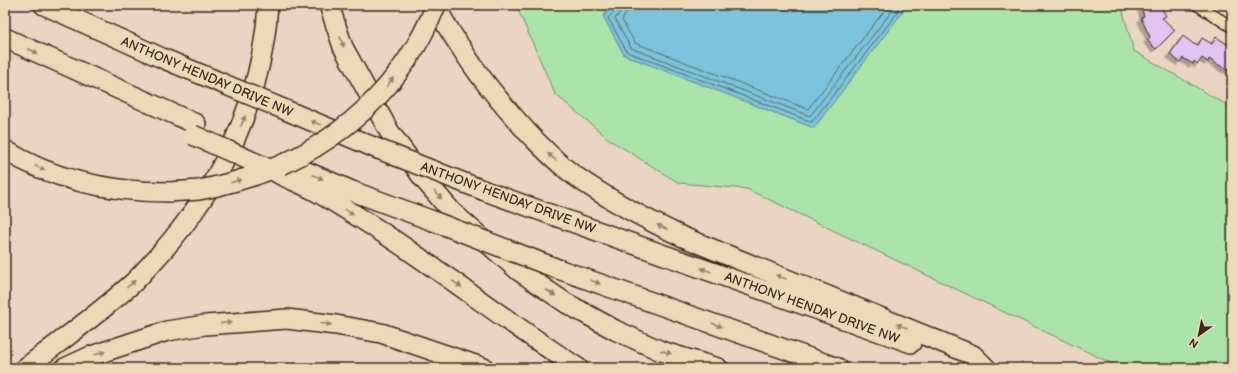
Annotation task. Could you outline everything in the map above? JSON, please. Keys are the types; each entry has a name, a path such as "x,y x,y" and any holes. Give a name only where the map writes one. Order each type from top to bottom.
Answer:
{"highway":[{"name":"ANTHONY HENDAY DRIVE NW","path":"44,5 162,58 378,149 486,191 980,368"},
{"path":"66,5 162,58"},
{"path":"25,368 102,310 135,281 180,232 197,207 226,159 249,107 263,50 268,5"},
{"path":"329,5 343,47 389,131 423,178 452,212 519,271 566,303 614,330 662,351 718,368"},
{"path":"5,150 46,170 77,181 104,187 142,192 198,190 247,178 276,168 297,158 328,139 365,110 384,90 402,67 428,24 436,5"},
{"path":"436,5 485,84 547,152 576,177 645,219 683,237 973,355 986,368"},
{"path":"5,38 195,130 281,168 352,191 558,269 838,368"},
{"path":"281,168 404,246 578,368"},
{"path":"65,368 91,356 167,331 205,325 287,319 336,325 381,333 484,368"}],"street":[{"path":"1197,5 1232,27"}],"green space":[{"path":"516,5 1121,5 1134,51 1232,108 1232,368 1121,368 747,189 679,183 610,140 555,94"}],"water":[{"path":"615,5 899,5 904,10 814,128 624,55 603,16"}],"building":[{"path":"1140,5 1160,5 1166,16 1162,18 1175,30 1156,49 1147,40 1150,37 1141,18 1144,16"},
{"path":"1183,36 1195,45 1198,45 1202,38 1212,44 1216,37 1232,47 1232,72 1209,59 1208,62 1202,58 1198,64 1194,61 1193,64 1183,58 1180,62 1170,54"}]}
